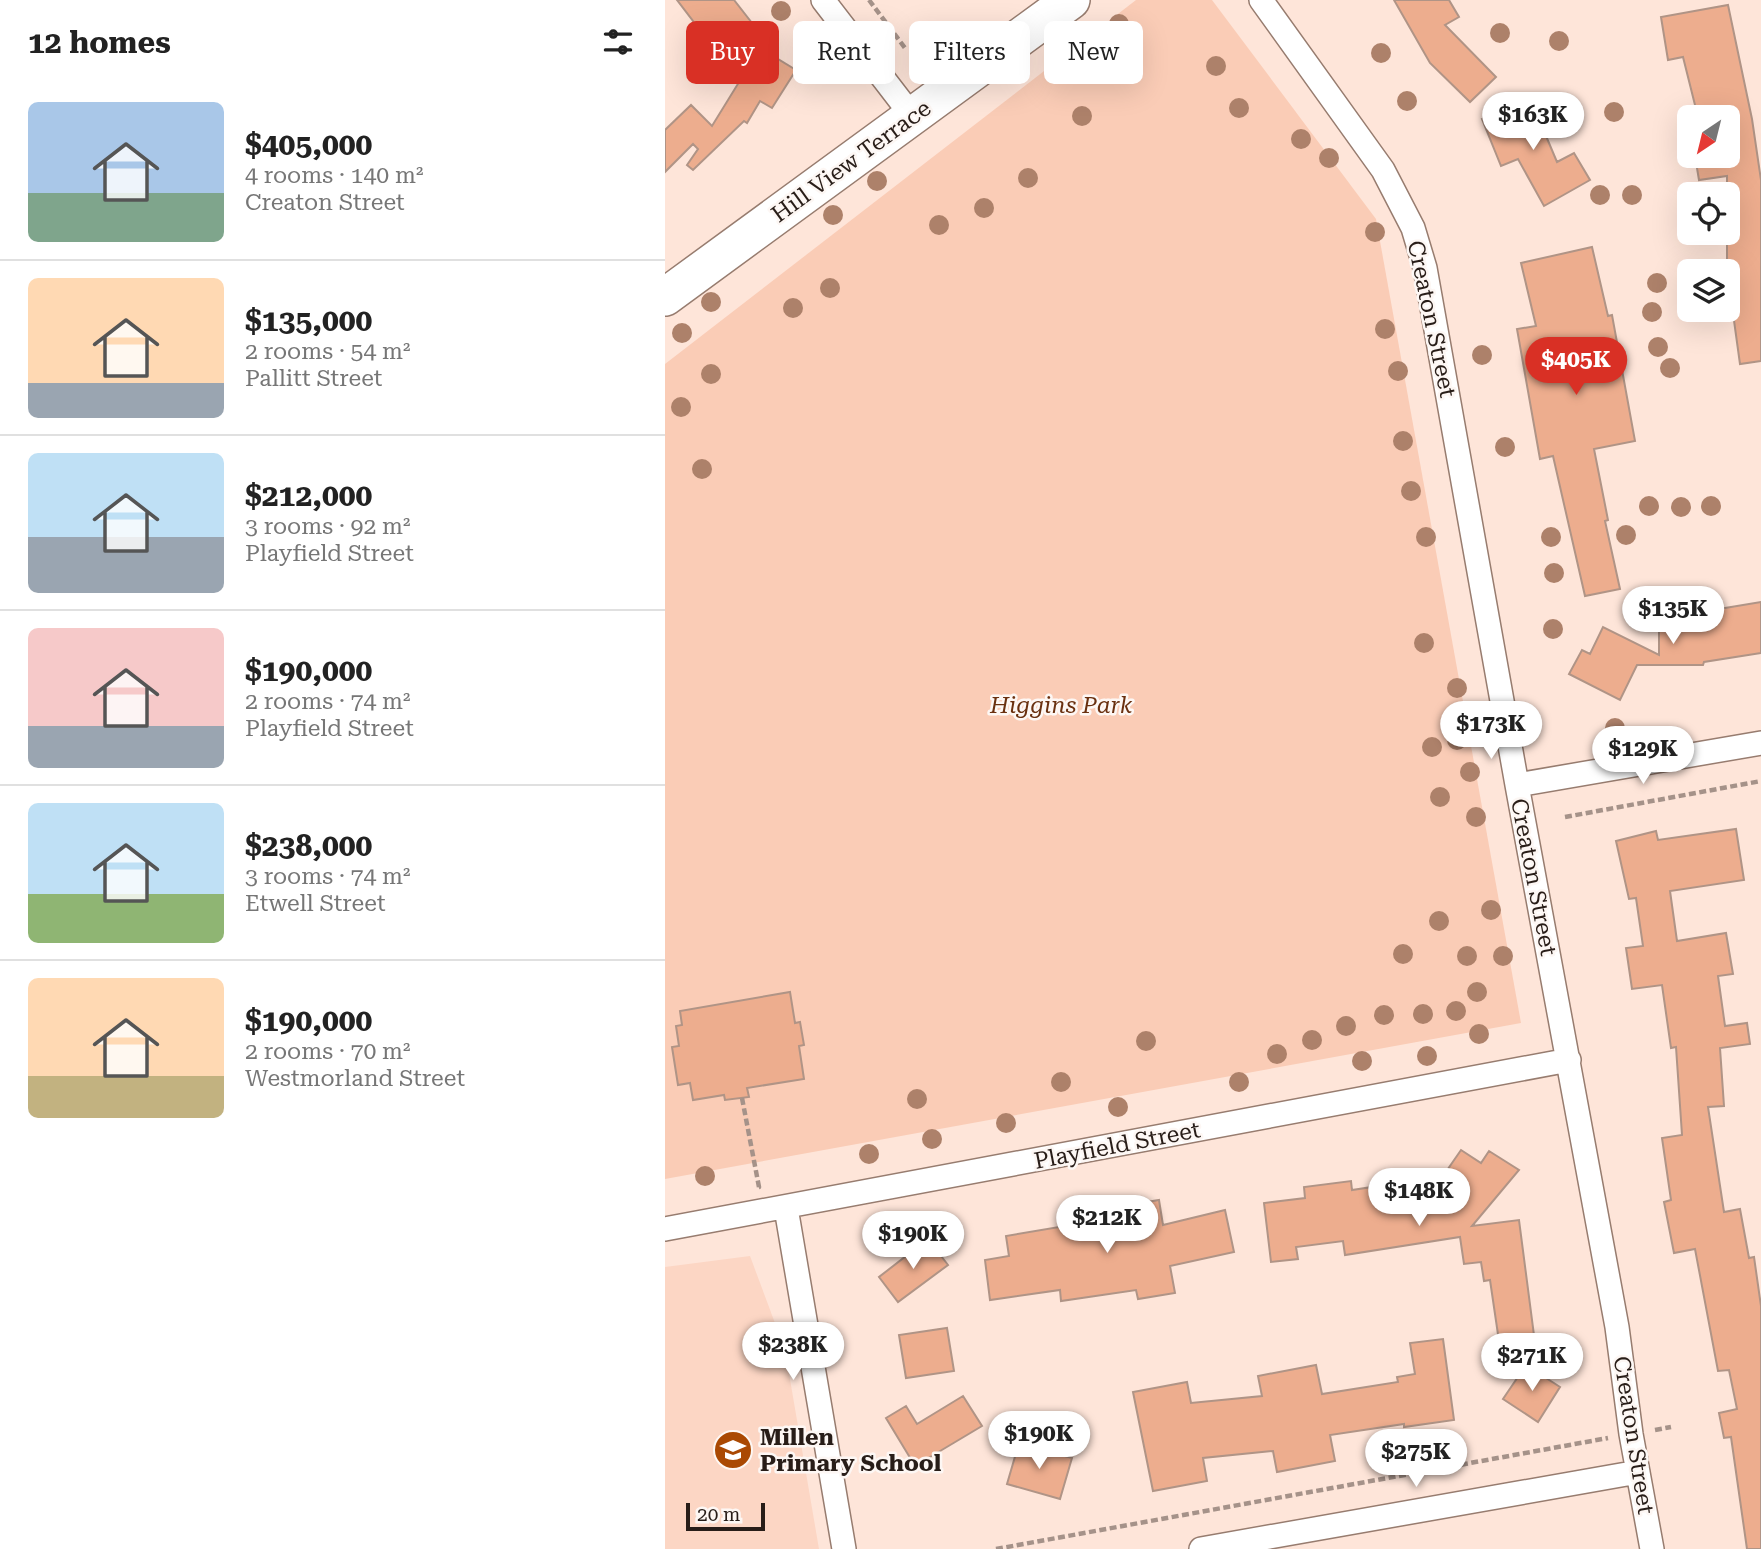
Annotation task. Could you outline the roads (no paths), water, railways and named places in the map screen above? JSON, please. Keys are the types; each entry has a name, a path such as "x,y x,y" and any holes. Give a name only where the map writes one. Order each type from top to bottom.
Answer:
{"main road":[{"name":"Hill View Terrace","path":"665,297 1071,0"}],"street":[{"path":"823,0 912,117"},
{"name":"Creaton Street","path":"1261,0 1383,170 1413,228 1426,268 1517,785 1618,1327 1631,1434 1652,1549"},
{"path":"1517,785 1761,743"},
{"name":"Playfield Street","path":"665,1228 786,1208 1569,1060"},
{"path":"786,1208 844,1549"},
{"path":"1201,1549 1637,1472"}],"place":[{"name":"Millen Primary School","path":"733,1450"}],"park label":[{"name":"Higgins Park","path":"1061,705"}]}
